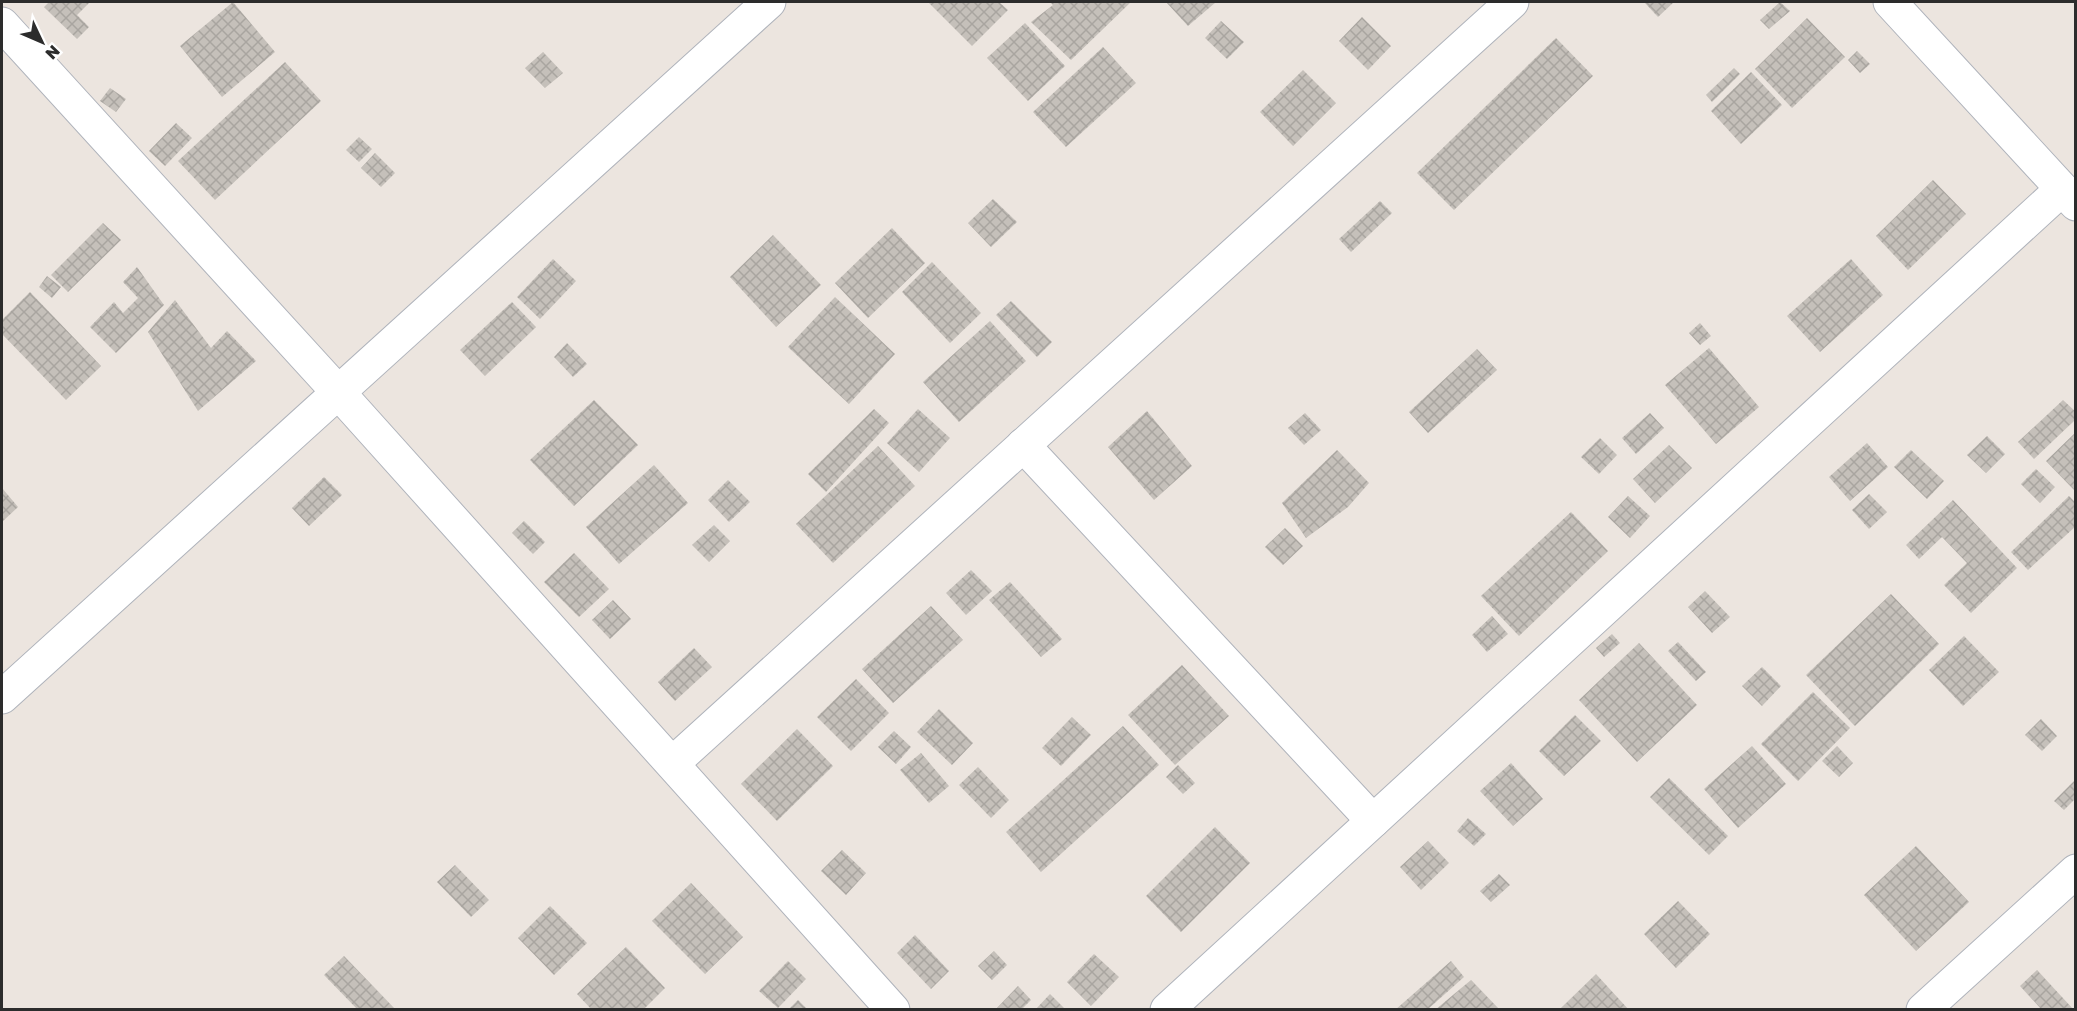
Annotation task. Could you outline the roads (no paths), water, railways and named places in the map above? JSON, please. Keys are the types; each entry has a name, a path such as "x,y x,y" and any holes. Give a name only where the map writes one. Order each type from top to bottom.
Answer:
{"street":[{"path":"2,698 769,2"},
{"path":"673,763 1512,2"},
{"path":"1167,1010 1373,821 2069,196 1890,2"},
{"path":"2,24 338,392 893,1010"},
{"path":"1023,445 1373,821"},
{"path":"1923,1010 2076,871"}]}
